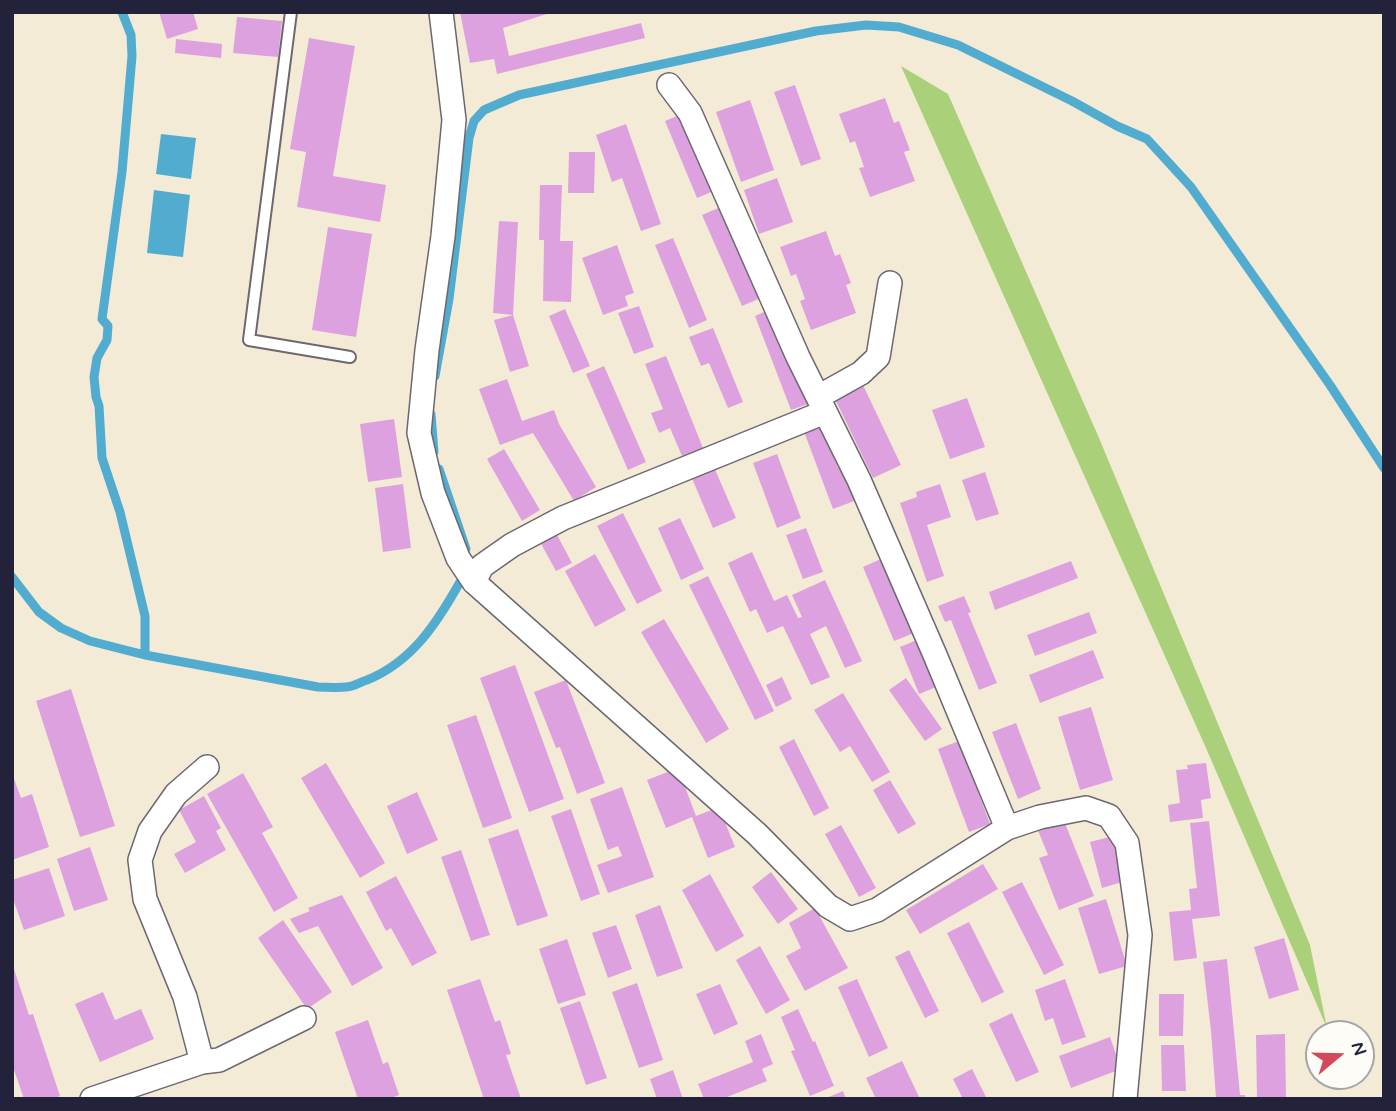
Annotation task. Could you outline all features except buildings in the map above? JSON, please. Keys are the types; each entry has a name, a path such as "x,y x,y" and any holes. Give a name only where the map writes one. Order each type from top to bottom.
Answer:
{"street":[{"path":"441,12 454,120 419,433 433,493 458,558 474,582 757,834 828,906 850,919 877,910 1007,828 1040,817 1086,808 1110,816 1127,843 1140,935 1125,1099"},
{"path":"669,85 690,113 787,332 859,480 936,654 1007,828"},
{"path":"474,582 482,566 512,545 563,519 822,404 878,357 890,283"},
{"path":"202,1062 185,997 145,899 140,860 150,831 176,794 207,767"},
{"path":"92,1099 202,1062 219,1060 304,1018"}],"lane":[{"path":"291,12 249,340 350,357"}],"green space":[{"path":"901,66 948,94 1099,438 1310,945 1325,1020"}],"water":[{"path":"161,134 196,138 191,179 156,174"},
{"path":"154,190 190,195 183,257 147,253"}],"waterway":[{"path":"122,12 131,35 132,56 122,172 102,319 108,326 107,340 97,358 94,377 99,406 102,458 120,512 145,616 145,655"},
{"path":"435,376 449,299 469,138 474,121 484,110 519,95 816,31 866,25 899,27 958,45 1147,139 1191,187 1330,385 1384,468"},
{"path":"431,414 434,452"},
{"path":"439,469 466,549"},
{"path":"12,577 39,612 61,628 90,641 145,655 318,687 349,687 397,663 422,640 460,582"}]}
